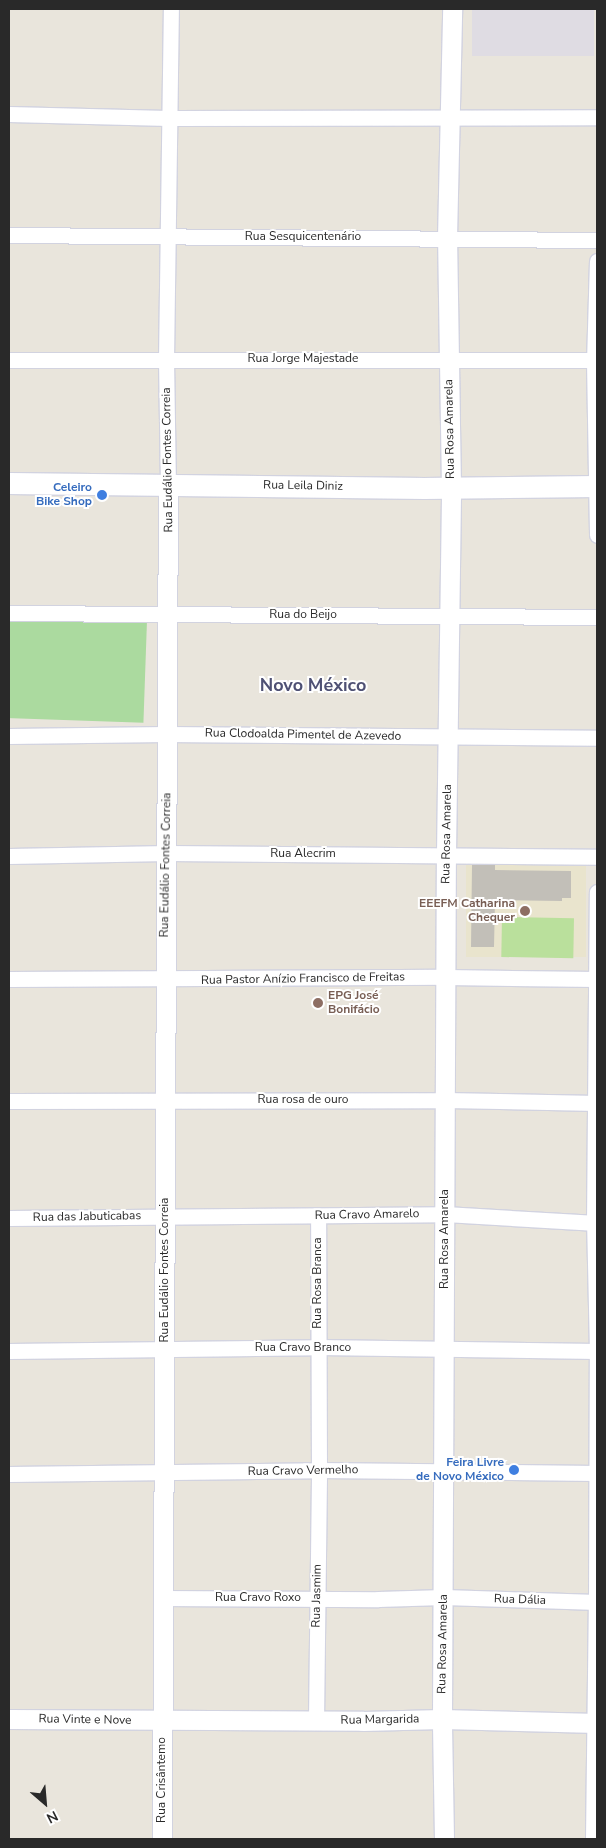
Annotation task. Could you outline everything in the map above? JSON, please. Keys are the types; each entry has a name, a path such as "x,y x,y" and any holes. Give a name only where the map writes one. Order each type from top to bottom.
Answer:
{"main road":[{"name":"Rua Leila Diniz","path":"9,483 451,488 596,486"}],"street":[{"name":"Rua Eudálio Fontes Correia","path":"162,1720 162,1474 166,1216 164,980 168,853 166,734 169,615 166,360 171,9"},
{"name":"Rua Rosa Amarela","path":"442,1719 446,854 451,488 447,238 448,115 452,9"},
{"path":"9,114 168,118 448,115 597,117"},
{"name":"Rua Sesquicentenário","path":"9,235 597,240"},
{"path":"597,261 595,361 597,535"},
{"name":"Rua Jorge Majestade","path":"9,360 449,359 595,361"},
{"name":"Rua do Beijo","path":"9,613 597,617"},
{"name":"Rua Clodoalda Pimentel de Azevedo","path":"9,736 166,734 597,738"},
{"name":"Rua Alecrim","path":"9,856 168,853 446,854 597,857"},
{"path":"593,1839 597,1602 597,892"},
{"name":"Rua Pastor Anízio Francisco de Freitas","path":"9,979 164,980 446,977 597,979"},
{"name":"Rua rosa de ouro","path":"9,1101 445,1100 596,1103"},
{"name":"Rua Cravo Amarelo","path":"166,1216 445,1214 596,1223"},
{"name":"Rua das Jabuticabas","path":"9,1218 166,1216"},
{"name":"Rua Rosa Branca","path":"318,1216 319,1470"},
{"name":"Rua Cravo Branco","path":"9,1351 318,1347 597,1350"},
{"name":"Rua Cravo Vermelho","path":"9,1474 162,1474 319,1470 597,1473"},
{"name":"Rua Jasmim","path":"316,1721 319,1470"},
{"name":"Rua Cravo Roxo","path":"162,1598 444,1597"},
{"name":"Rua Dália","path":"444,1597 597,1602"},
{"name":"Rua Vinte e Nove","path":"9,1719 162,1720"},
{"path":"442,1719 444,1839"},
{"name":"Rua Margarida","path":"162,1720 316,1721 442,1719 596,1723"},
{"name":"Rua Crisântemo","path":"162,1720 162,1839"}],"shaded area":[{"path":"472,9 594,9 594,56 472,56"},
{"name":"EEEFM Catharina Chequer","path":"466,863 586,863 586,957 466,957"}],"green space":[{"path":"9,618 147,623 143,723 9,718"},
{"path":"502,917 574,918 573,958 501,957"}],"building":[{"path":"472,865 495,865 495,870 571,871 571,898 562,898 562,901 495,900 494,947 471,947"}],"place":[{"name":"Celeiro Bike Shop","path":"102,495"},
{"name":"EEEFM Catharina Chequer","path":"525,911"},
{"name":"EPG José Bonifácio","path":"318,1003"},
{"name":"Feira Livre de Novo México","path":"514,1470"}],"district":[{"name":"Novo México","path":"313,685"}]}
